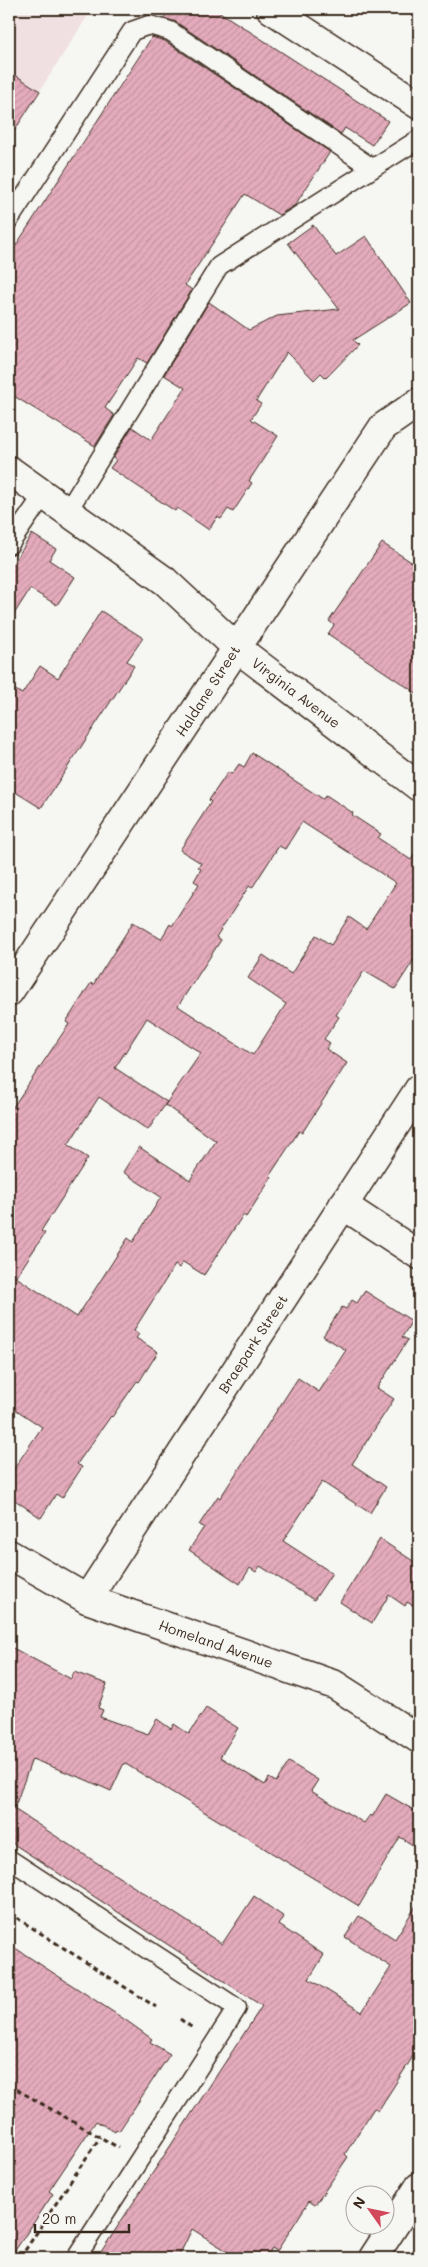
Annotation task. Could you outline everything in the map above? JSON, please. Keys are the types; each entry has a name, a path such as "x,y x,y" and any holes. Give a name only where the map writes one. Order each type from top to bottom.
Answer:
{"street":[{"path":"270,9 419,105"},
{"name":"Haldane Street","path":"9,992 382,427 419,402"},
{"name":"Virginia Avenue","path":"9,470 165,581 237,648 419,787"},
{"name":"Braepark Street","path":"87,1599 419,1088"},
{"path":"343,1205 419,1255"},
{"name":"Homeland Avenue","path":"9,1554 87,1599 335,1685 419,1740"},
{"path":"373,2258 419,2187"}],"lane":[{"path":"9,220 132,31 149,25 170,31 372,168"},
{"path":"67,512 219,266 419,139"},
{"path":"9,545 44,494"},
{"path":"9,1859 237,2008 76,2258"}],"path":[{"path":"9,1914 156,2007"},
{"path":"180,2019 198,2032"},
{"path":"9,2085 123,2151"},
{"path":"20,2258 100,2137"}],"shaded area":[{"path":"9,9 92,9 9,139"}],"building":[{"path":"170,9 215,9 388,121 372,145 345,128 341,134 176,22 164,18"},
{"path":"152,37 165,41 330,152 295,205 279,215 245,194 185,285 192,290 147,363 138,358 105,408 114,415 95,446 9,393 9,256"},
{"path":"9,71 40,91 9,139"},
{"path":"313,225 336,256 366,236 411,303 353,340 358,345 326,378 321,373 314,380 287,352 256,401 261,404 251,419 278,436 249,481 252,483 233,512 228,509 221,519 217,517 209,530 177,508 175,511 110,468 116,460 113,458 132,427 151,440 185,388 164,375 209,302 249,330 277,316 339,309 288,243"},
{"path":"32,534 56,549 49,560 75,577 57,605 30,589 9,622 9,570"},
{"path":"382,543 419,567 419,695 328,634 334,625 329,621"},
{"path":"101,611 143,638 127,661 134,666 41,808 9,788 9,686 22,694 40,666 58,678"},
{"path":"252,753 323,799 326,795 353,813 352,815 381,834 378,838 411,860 419,847 419,952 395,989 364,971 336,1015 339,1017 324,1039 330,1043 326,1049 347,1063 302,1133 299,1131 270,1175 272,1177 246,1217 243,1215 204,1275 183,1262 179,1268 175,1265 134,1330 139,1334 136,1338 158,1352 139,1382 137,1381 77,1464 82,1467 62,1498 56,1494 41,1518 9,1496 9,1476 42,1427 9,1405 9,1113 69,1024 66,1022 91,983 93,985 133,922 161,939 170,924 172,926 199,884 194,881 201,869 198,867 201,863 180,850 211,802 209,800 228,772 232,774 239,764 244,767","holes":["302,822 396,883 366,929 349,917 331,945 316,935 291,974 263,955 248,978 286,1004 253,1055 178,1006 221,940 216,937 249,886 252,888 279,846 285,849","147,1018 201,1053 165,1105 216,1141 190,1180 139,1147 123,1172 161,1197 133,1242 128,1238 77,1317 16,1277 45,1233 41,1231 88,1158 68,1145 99,1097 148,1130 167,1102 115,1068"]},
{"path":"365,1291 412,1321 402,1337 408,1340 377,1388 394,1399 352,1464 386,1487 370,1513 322,1482 283,1541 332,1573 314,1600 260,1566 256,1572 250,1568 240,1584 189,1550 204,1527 199,1525 218,1496 220,1498 298,1378 319,1392 346,1350 323,1336 342,1307 346,1309 352,1300 357,1303"},
{"path":"380,1539 419,1565 419,1609 407,1602 405,1606 389,1595 372,1623 340,1602"},
{"path":"9,1646 71,1679 74,1672 107,1684 98,1708 103,1710 100,1717 148,1734 157,1719 171,1729 174,1724 189,1734 206,1708 238,1728 220,1757 265,1785 269,1778 276,1782 289,1762 318,1780 311,1791 364,1823 370,1815 372,1817 386,1794 419,1813 419,1849 400,1837 359,1906 124,1763 111,1791 32,1759 14,1809 222,1944 254,1896 284,1917 279,1925 324,1955 309,1979 362,2012 391,1967 345,1937 359,1916 395,1939 419,1901 419,2047 378,2111 374,2108 345,2154 348,2157 315,2205 309,2201 277,2251 272,2248 266,2258 238,2258 192,2229 178,2258 97,2258 262,2006 9,1841"},
{"path":"9,1944 127,2021 152,2039 150,2042 170,2054 119,2131 116,2129 115,2132 96,2121 49,2191 53,2194 10,2258"}]}
